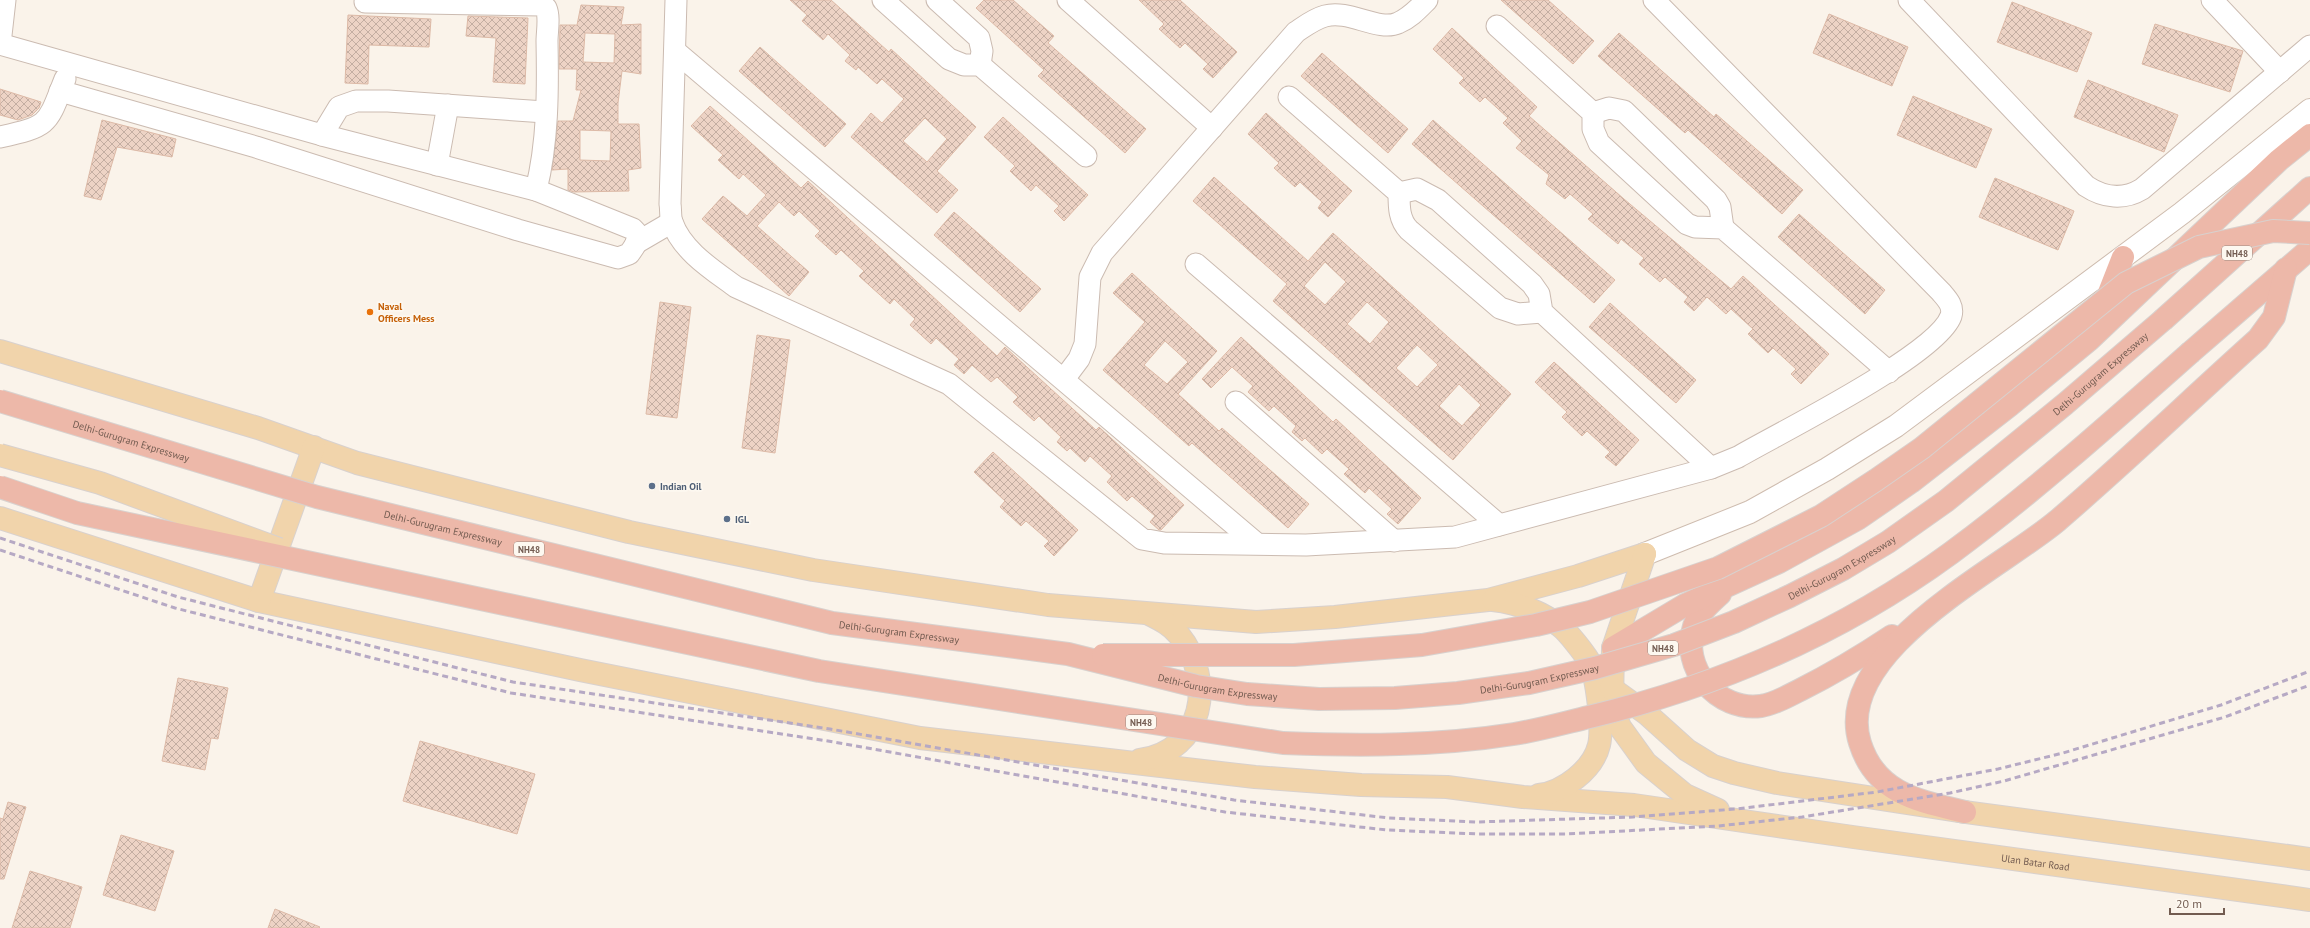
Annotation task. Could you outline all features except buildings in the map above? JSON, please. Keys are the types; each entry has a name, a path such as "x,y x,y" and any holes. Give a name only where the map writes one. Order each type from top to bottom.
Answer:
{"highway":[{"path":"1613,648 1685,605 1779,562 1859,518 1954,450 2089,340 2279,160 2310,135"},
{"name":"Delhi-Gurugram Expressway","path":"0,401 317,497 832,623 1068,654 1196,686 1247,694 1319,699 1395,698 1458,693 1529,683 1595,668 1674,645 1734,622 1843,569 1888,542 1946,501 2066,404 2164,319 2310,188"},
{"path":"1068,654 1294,656 1362,651 1470,638 1536,625 1597,609 1718,568 1821,516 1922,448 2100,302 2126,283 2154,267 2199,247 2232,239 2273,231 2310,233"},
{"name":"NH48","path":"0,487 77,513 328,568 819,671 1283,743 1392,744 1451,741 1514,734 1626,708 1678,693 1769,657 1833,626 1923,572 1998,517 2058,468 2310,249"},
{"path":"2089,340 2123,257"},
{"path":"1734,582 1701,613 1694,626 1690,642 1691,657 1698,674 1710,689 1726,700 1746,707 1762,706 1778,701 1816,682 1864,654 1933,610 2056,522 2258,339 2274,317 2286,269"},
{"path":"1933,610 1879,662 1867,680 1857,714 1856,731 1871,767 1883,781 1896,791 1926,802 1965,812"}],"main road":[{"path":"0,351 314,447 357,463 629,532 813,570 1048,605 1256,622 1335,617 1488,600 1578,576 1645,554 1750,512 1827,469 1896,426 2182,213 2310,110"},
{"path":"259,600 314,447"},
{"path":"0,455 100,483 328,568"},
{"path":"0,518 259,600 580,670 920,738 1255,777 1361,785 1447,787 1523,797 1634,805 1761,822"},
{"path":"1645,554 1613,648 1611,688 1612,706 1620,727 1633,748 1662,778 1685,795 1716,810 1761,822"},
{"path":"1488,600 1510,602 1534,610 1561,627 1589,662 1600,708 1599,745 1592,759 1581,772 1552,793 1523,797"},
{"path":"1130,762 1154,758 1181,742 1194,725 1199,704 1199,681 1196,665 1188,649 1179,635 1167,623 1148,613"},
{"path":"1611,688 1647,714 1687,750 1713,766 1777,783 1965,812 2310,859"},
{"name":"Ulan Batar Road","path":"1761,822 1853,837 2310,900"}],"street":[{"path":"5,0 0,44 257,118 536,190 633,229 636,232 636,243"},
{"path":"676,0 670,204 672,222 684,243 712,269 736,286 949,384 1142,539 1164,543 1256,543 1306,546 1455,537 1711,468 1738,457 1889,372 1936,335 1947,324 1951,311 1948,300 1654,0"},
{"path":"883,0 949,59 964,65 980,65 1086,156"},
{"path":"937,0 979,38 982,51 980,65"},
{"path":"1068,0 1212,128"},
{"path":"1064,379 1079,359 1085,344 1090,277 1094,266 1102,253 1296,32 1314,20 1327,15 1342,15 1390,25 1410,17 1428,0"},
{"path":"1909,0 2086,186 2103,195 2131,196 2142,189 2310,46"},
{"path":"2212,0 2280,72"},
{"path":"364,2 544,6 547,10 545,112 542,165 536,190"},
{"path":"1497,26 1593,113 1593,129 1599,144 1687,224 1695,228 1723,228"},
{"path":"675,51 1256,543"},
{"path":"0,137 37,128 47,120 71,65"},
{"path":"60,91 256,147 518,230 618,258 629,254 636,243 672,222"},
{"path":"1289,97 1399,193 1400,215 1404,225 1500,308 1518,314 1542,312"},
{"path":"322,135 337,110 349,102 388,101 545,112"},
{"path":"437,165 448,105"},
{"path":"1593,113 1609,108 1624,111 1716,200 1720,207 1723,228 1889,372"},
{"path":"256,147 257,118"},
{"path":"1399,193 1417,189 1438,200 1532,284 1539,294 1542,312 1711,468"},
{"path":"1196,264 1499,526"},
{"path":"1236,402 1394,541"}],"railway":[{"path":"0,538 178,597 513,682 830,729 1234,800 1389,818 1476,822 1633,817 1736,809 1877,792 1998,769 2063,753 2221,705 2310,671"},
{"path":"0,550 175,608 511,693 828,741 1225,812 1387,830 1478,834 1566,834 1718,826 1802,817 1950,793 2004,781 2225,717 2310,685"}],"place":[{"name":"Naval Officers Mess","path":"370,312"},
{"name":"Indian Oil","path":"652,486"},
{"name":"IGL","path":"727,519"}]}
